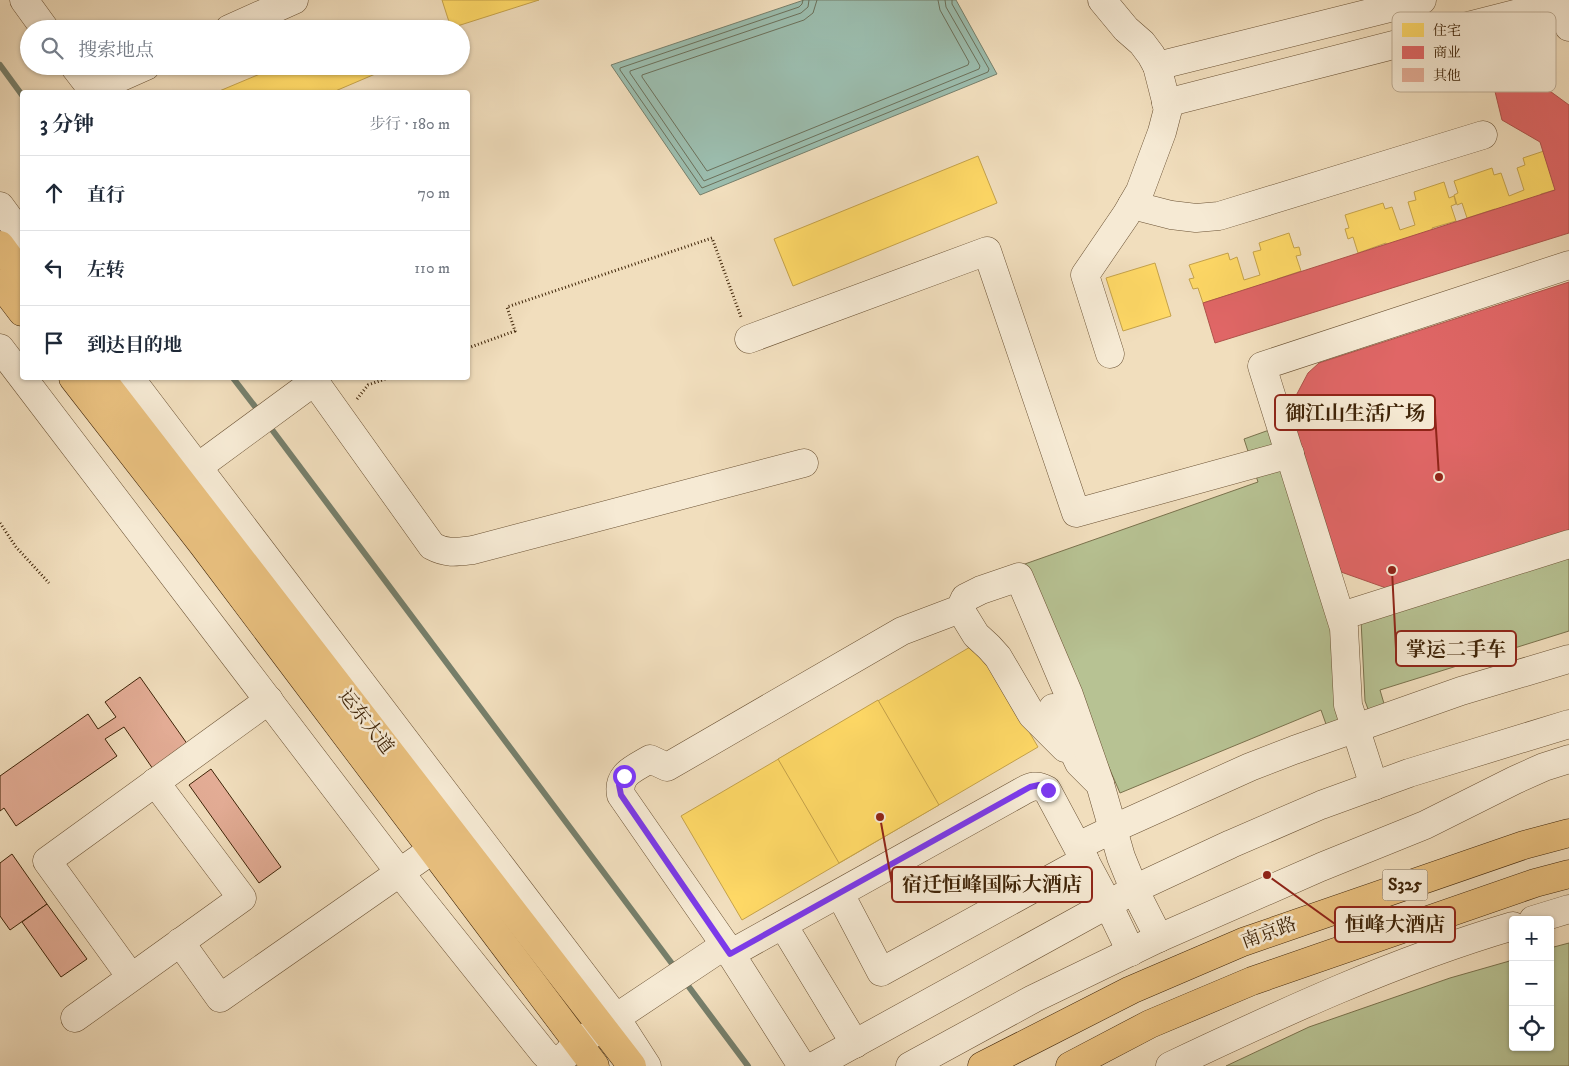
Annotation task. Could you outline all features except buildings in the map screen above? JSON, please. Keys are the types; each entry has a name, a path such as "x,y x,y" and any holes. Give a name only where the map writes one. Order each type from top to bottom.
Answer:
{"main road":[{"path":"0,245 20,272"},
{"path":"0,283 20,309"},
{"name":"运东大道","path":"76,380 203,545 595,1066"},
{"name":"运东大道","path":"103,380 189,473 453,835 609,1022 632,1066"},
{"name":"南京路","path":"982,1066 1131,990 1243,942 1515,848 1569,833"},
{"name":"南京路","path":"1070,1066 1160,1020 1252,981 1535,883 1569,874"}],"lane":[{"path":"24,0 39,20"},
{"path":"249,20 294,0"},
{"path":"1102,0 1126,29 1142,43 1157,66 1168,109 1162,132 1140,191 1084,275 1110,354"},
{"path":"1157,66 1422,0"},
{"path":"1518,12 1557,2 1569,27"},
{"path":"1166,103 1392,45"},
{"path":"81,75 92,90"},
{"path":"95,90 127,75"},
{"path":"1132,205 1179,216 1196,218 1219,216 1483,134"},
{"path":"0,206 20,233"},
{"path":"749,339 987,251 1076,513 1290,454"},
{"path":"1380,784 1360,726 1348,705 1344,628 1262,366 1569,266"},
{"path":"0,348 20,374"},
{"path":"24,380 400,873 544,1053 556,1065 578,1044 702,960 783,925 1030,787 1039,785 1048,790 1131,952"},
{"path":"131,380 189,473 609,1022 647,1066"},
{"path":"189,473 238,438 312,380"},
{"path":"314,380 432,546 442,551 473,550 804,463"},
{"path":"1354,612 1569,544"},
{"path":"802,1066 728,950 621,795 619,785 624,776 650,759 667,767 902,631 960,609 965,598 1019,576 1069,695 1100,784 1121,857 1134,889 1159,938"},
{"path":"1351,583 1360,726"},
{"path":"960,609 976,635 998,657 1032,715 1100,784"},
{"path":"840,894 881,972 1081,853 1113,828 1250,767 1360,726 1461,691 1569,659"},
{"path":"131,977 47,861 268,700"},
{"path":"1053,708 1079,763"},
{"path":"814,1066 1134,889 1230,844 1321,805 1380,784 1569,724"},
{"path":"910,1066 1033,999 1159,938 1321,867 1425,825 1515,780 1544,767 1569,759"},
{"path":"75,1018 242,898 155,782"},
{"path":"180,942 220,998 453,835"},
{"path":"1546,916 1569,909"},
{"path":"783,925 855,1044"},
{"path":"1170,1066 1275,1017 1384,970 1459,942 1509,927"},
{"path":"1323,957 1338,990"}],"path":[{"path":"470,347 515,331 507,307 712,238 749,339"},
{"path":"342,420 368,385 382,380"},
{"path":"0,523 16,547 49,583"}],"green space":[{"path":"1272,429 1335,628 1345,719 1327,727 1321,710 1120,793 1022,565 1258,482 1244,439"},
{"path":"1569,554 1569,631 1380,690 1385,707 1374,712 1368,709 1365,701 1361,620"},
{"path":"1569,943 1569,1066 1226,1066 1309,1027 1450,978 1509,961 1509,1051 1554,1051 1554,947"}],"water":[{"path":"804,0 956,0 997,74 700,195 611,65"}],"waterway":[{"path":"0,65 20,92"},
{"path":"235,380 260,413"},
{"path":"267,423 676,969"},
{"path":"683,979 748,1066"}],"place":[{"name":"御江山生活广场","path":"1439,477"},
{"name":"掌运二手车","path":"1392,570"},
{"name":"宿迁恒峰国际大酒店","path":"880,817"},
{"name":"恒峰大酒店","path":"1267,875"}],"route":[{"path":"624,776 619,785 621,795 730,954 1030,787 1039,785 1048,790"}]}
